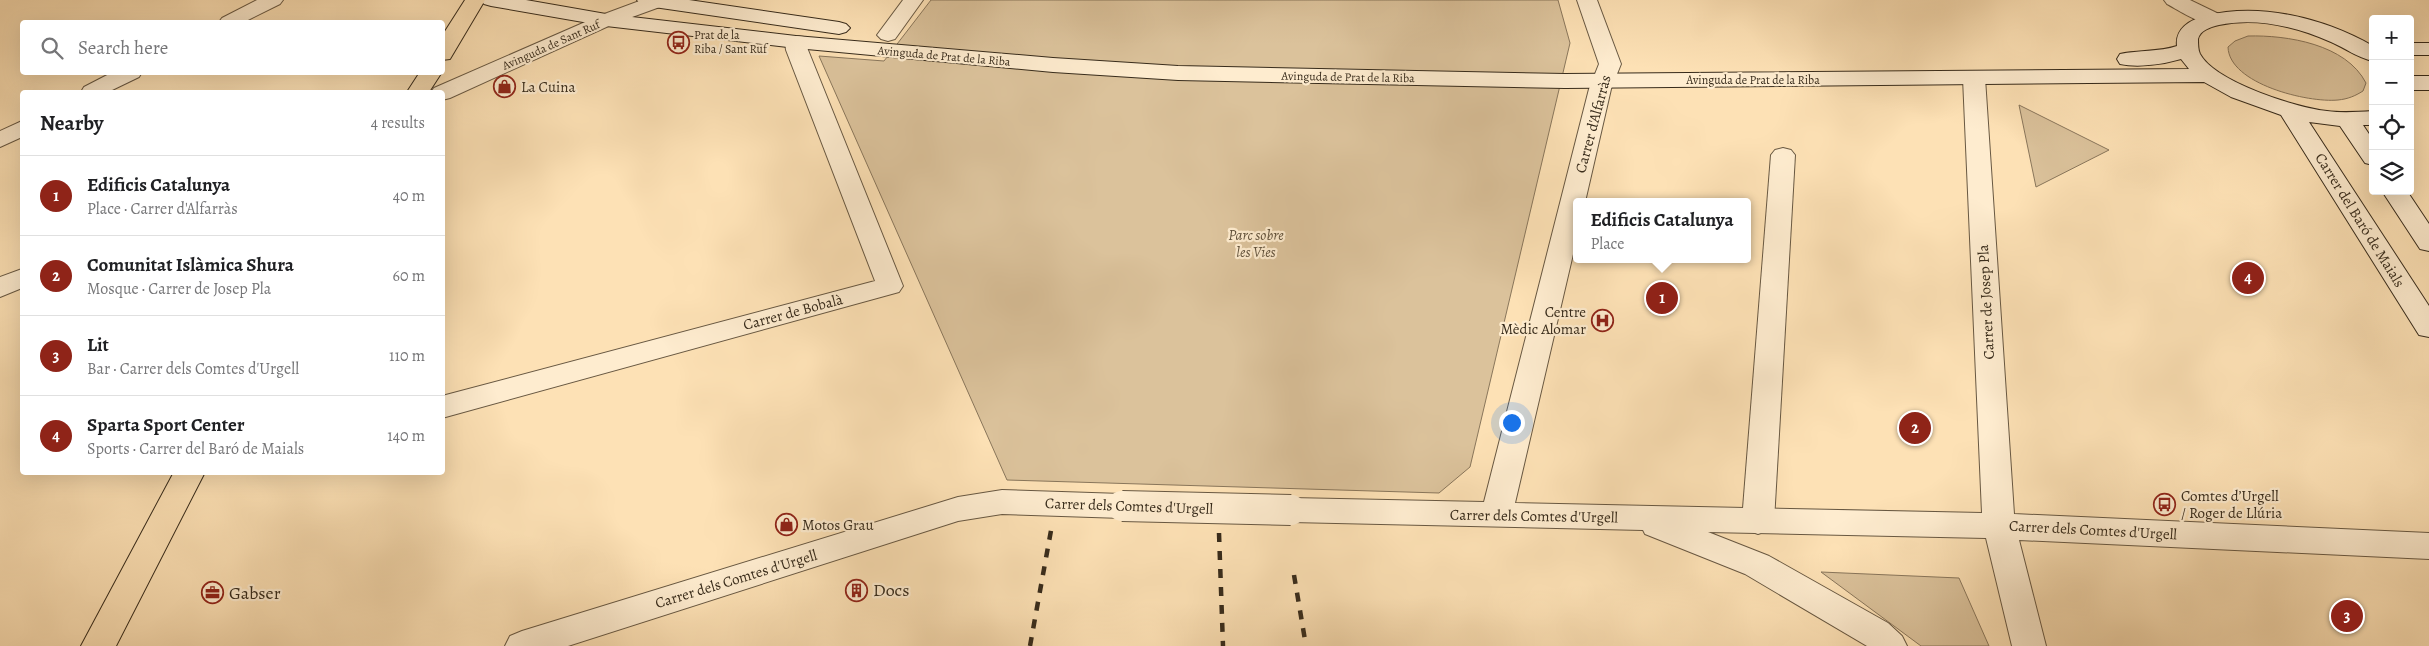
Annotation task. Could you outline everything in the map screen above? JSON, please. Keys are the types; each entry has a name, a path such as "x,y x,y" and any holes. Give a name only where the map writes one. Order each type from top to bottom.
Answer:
{"main road":[{"path":"445,49 476,0"},
{"path":"419,90 429,75"},
{"path":"98,646 192,475"}],"street":[{"path":"233,20 273,0"},
{"name":"Avinguda de Prat de la Riba","path":"491,0 606,20 796,42 1128,71 1313,77 2030,63 2168,56 2188,50"},
{"path":"888,35 913,0"},
{"name":"Carrer d'Alfarràs","path":"1576,198 1607,72 1587,0"},
{"path":"2174,0 2214,20"},
{"path":"2221,0 2234,17"},
{"path":"2265,0 2283,21"},
{"name":"Avinguda de Prat de la Riba","path":"655,1 888,35 1144,58 1395,64 1607,72 1974,78 2209,75"},
{"name":"Avinguda de Sant Ruf","path":"445,92 606,20 655,1"},
{"path":"2369,51 2320,31 2283,21 2234,17 2199,24 2190,31 2186,40 2188,50 2195,62 2209,75 2231,89 2260,102 2291,112 2348,120 2369,118"},
{"name":"Carrer de Bobalà","path":"445,406 890,286 797,50 796,42"},
{"path":"2414,49 2429,49"},
{"path":"96,90 125,75"},
{"name":"Carrer de Josep Pla","path":"1974,78 1998,526 2029,646"},
{"path":"2414,83 2429,83"},
{"name":"Carrer del Baró de Maials","path":"2291,112 2429,328"},
{"path":"2348,120 2369,152"},
{"path":"0,140 20,129"},
{"path":"1758,521 1783,154"},
{"path":"2397,195 2429,243"},
{"name":"Carrer d'Alfarràs","path":"1498,514 1573,210"},
{"path":"0,288 20,279"},
{"name":"Carrer dels Comtes d'Urgell","path":"522,646 958,509 1002,502 1429,514 1998,526 2429,546"},
{"path":"1638,518 1757,565 1876,632 1890,646"}],"green space":[{"name":"Parc sobre les Vies","path":"931,0 1558,0 1570,43 1470,467 1439,493 1007,480 819,56 884,61"},
{"path":"2248,36 2280,37 2297,40 2314,44 2330,51 2345,59 2357,70 2366,83 2363,91 2345,99 2325,100 2290,94 2272,89 2255,81 2241,71 2232,60 2228,47 2235,41"},
{"path":"2019,105 2109,150 2036,187"},
{"path":"1821,572 1959,578 1989,646 1921,646"}],"railway":[{"path":"1030,646 1052,525"},
{"path":"1219,533 1223,646"},
{"path":"1294,575 1306,646"}],"place":[{"name":"Prat de la Riba / Sant Ruf","path":"678,42"},
{"name":"La Cuina","path":"505,87"},
{"name":"Sparta Sport Center","path":"2248,278"},
{"name":"Edificis Catalunya","path":"1662,298"},
{"name":"Centre Mèdic Alomar","path":"1602,321"},
{"name":"Comunitat Islàmica Shura","path":"1915,428"},
{"name":"Comtes d’Urgell / Roger de Llúria","path":"2165,505"},
{"name":"Motos Grau","path":"786,525"},
{"name":"Docs","path":"857,590"},
{"name":"Gabser","path":"213,593"},
{"name":"Lit","path":"2347,616"}]}
